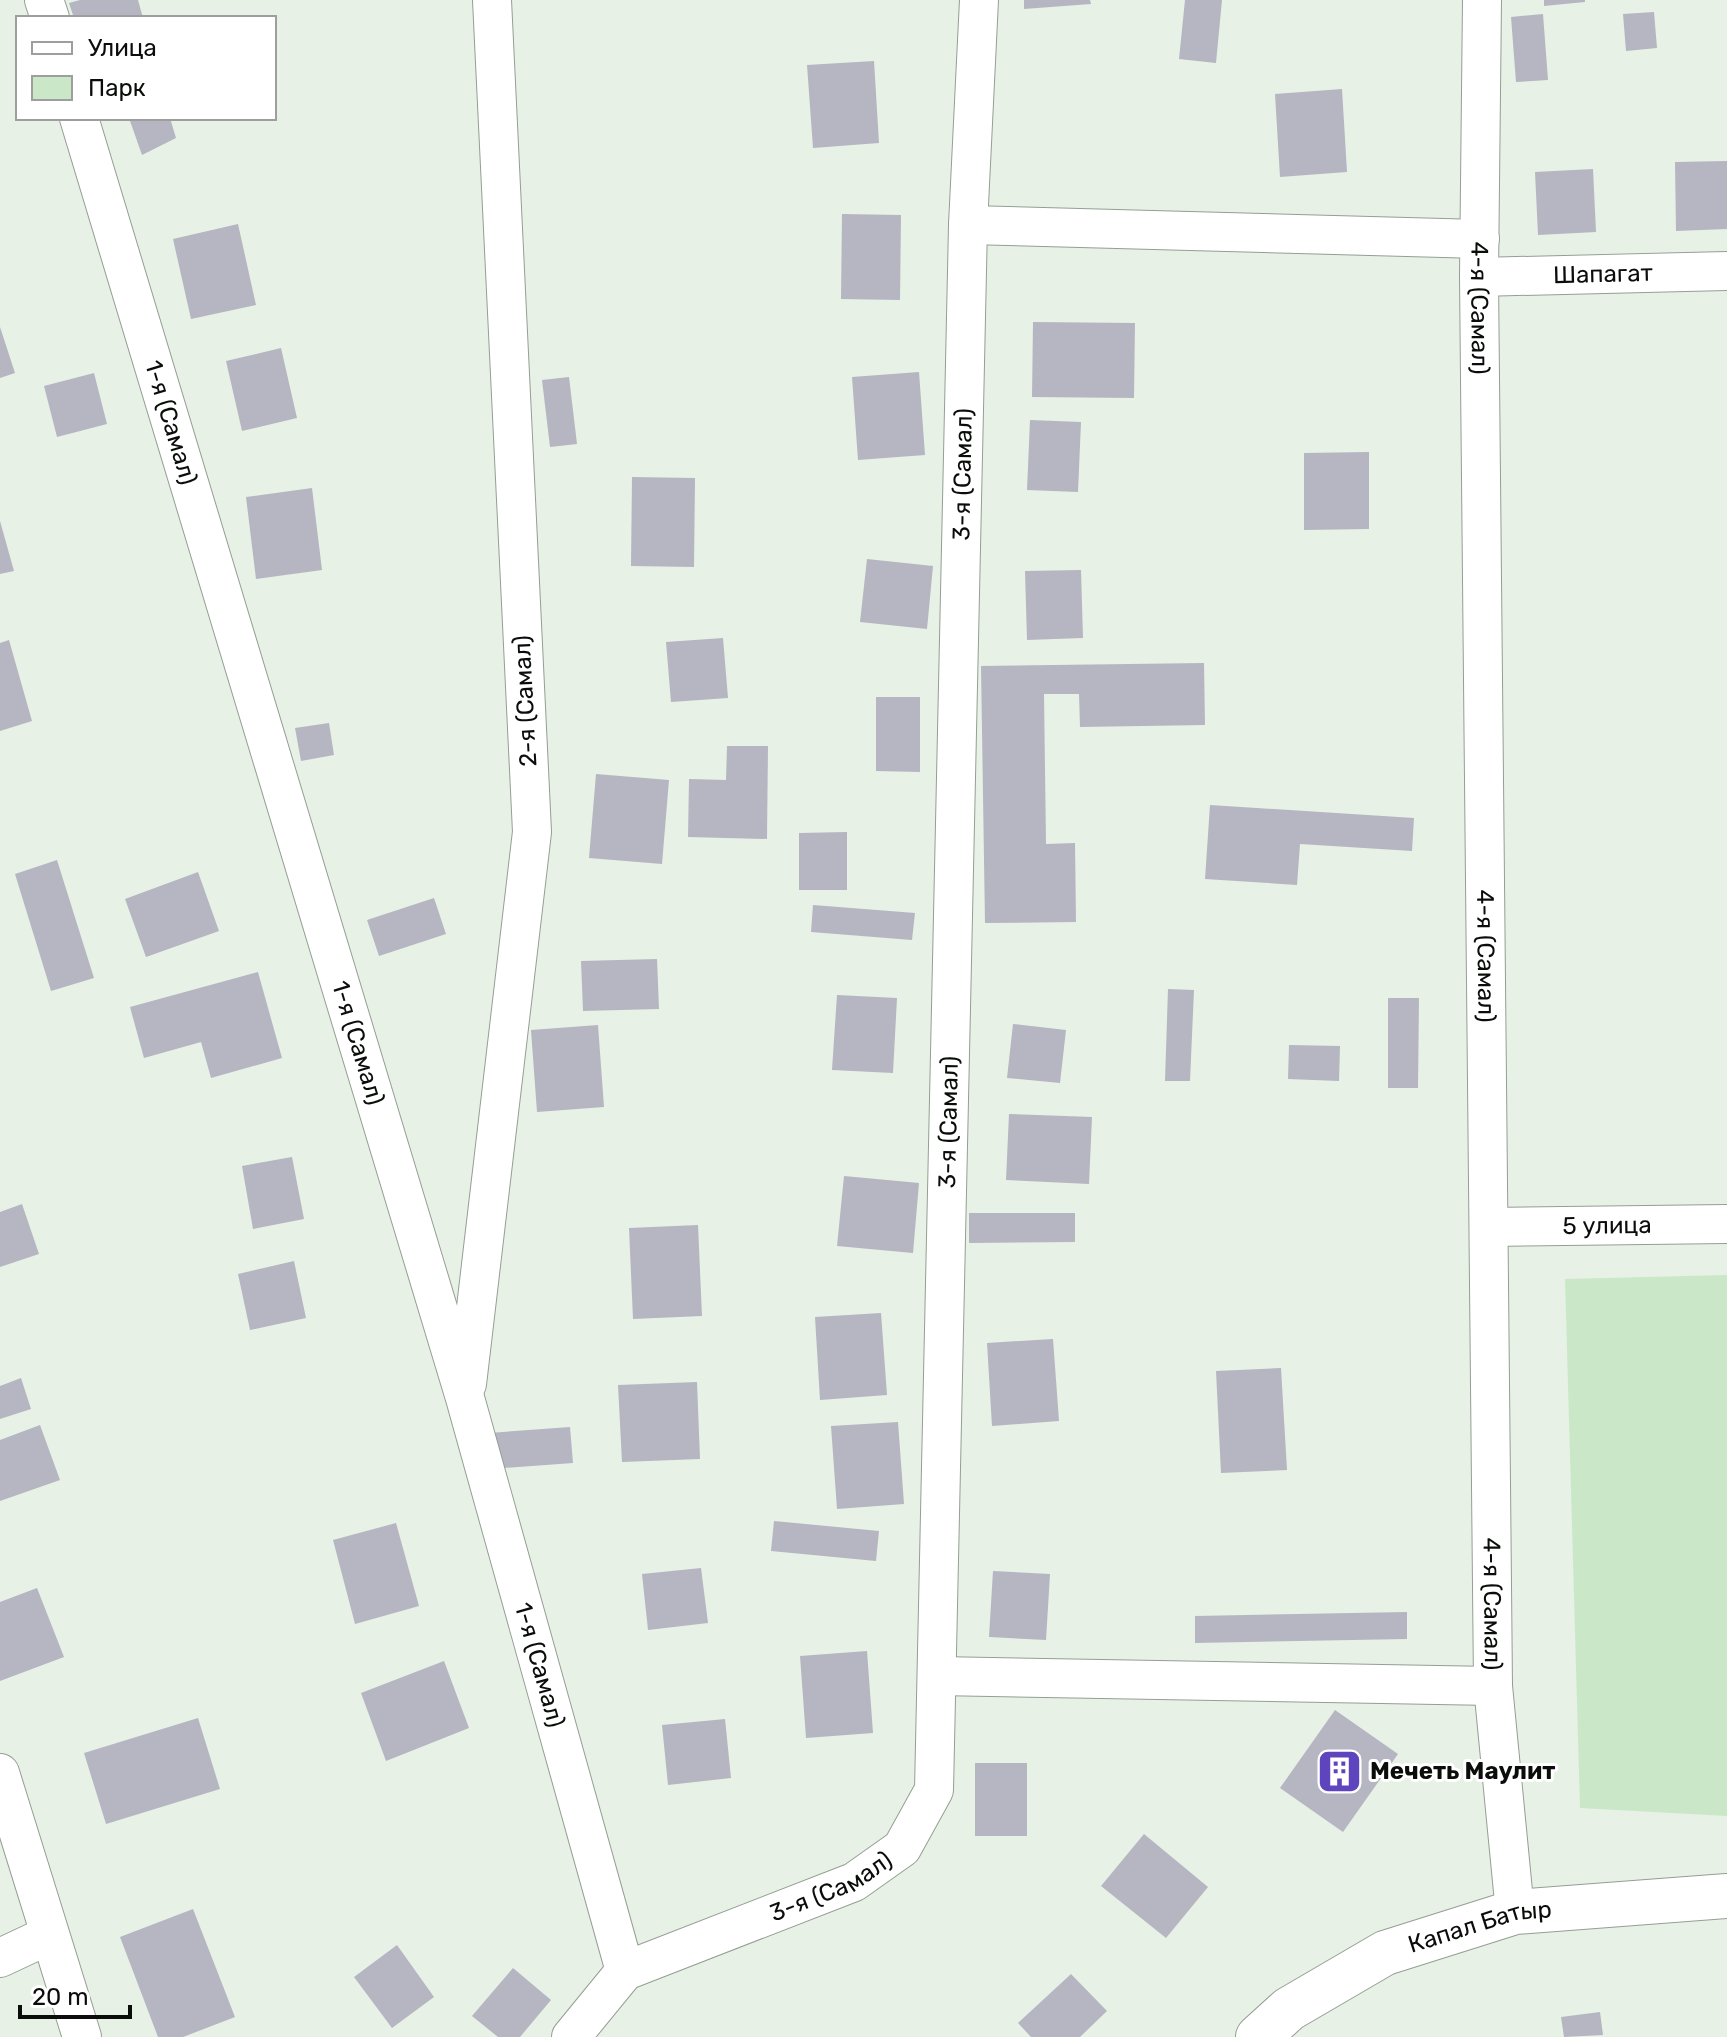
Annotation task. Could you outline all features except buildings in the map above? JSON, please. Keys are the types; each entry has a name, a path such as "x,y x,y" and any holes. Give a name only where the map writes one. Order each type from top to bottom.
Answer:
{"main road":[{"name":"Капал Батыр","path":"1258,2037 1289,2009 1385,1953 1515,1912 1727,1896"}],"street":[{"name":"2-я (Самал)","path":"465,1398 532,832 492,0"},
{"name":"3-я (Самал)","path":"571,2037 625,1971 854,1882 902,1848 934,1790 968,225 979,0"},
{"name":"4-я (Самал)","path":"1482,0 1479,277 1493,1686 1515,1912"},
{"name":"1-я (Самал)","path":"80,120 465,1398 625,1971"},
{"path":"968,225 1480,239"},
{"name":"Шапагат","path":"1479,277 1727,271"},
{"name":"5 улица","path":"1489,1227 1727,1224"},
{"path":"937,1676 1493,1686"},
{"path":"0,1773 82,2037"},
{"path":"0,1958 49,1935"}],"green space":[{"path":"1727,1275 1727,1816 1580,1808 1565,1279"}],"place":[{"name":"Мечеть Маулит","path":"1339,1771"}]}
